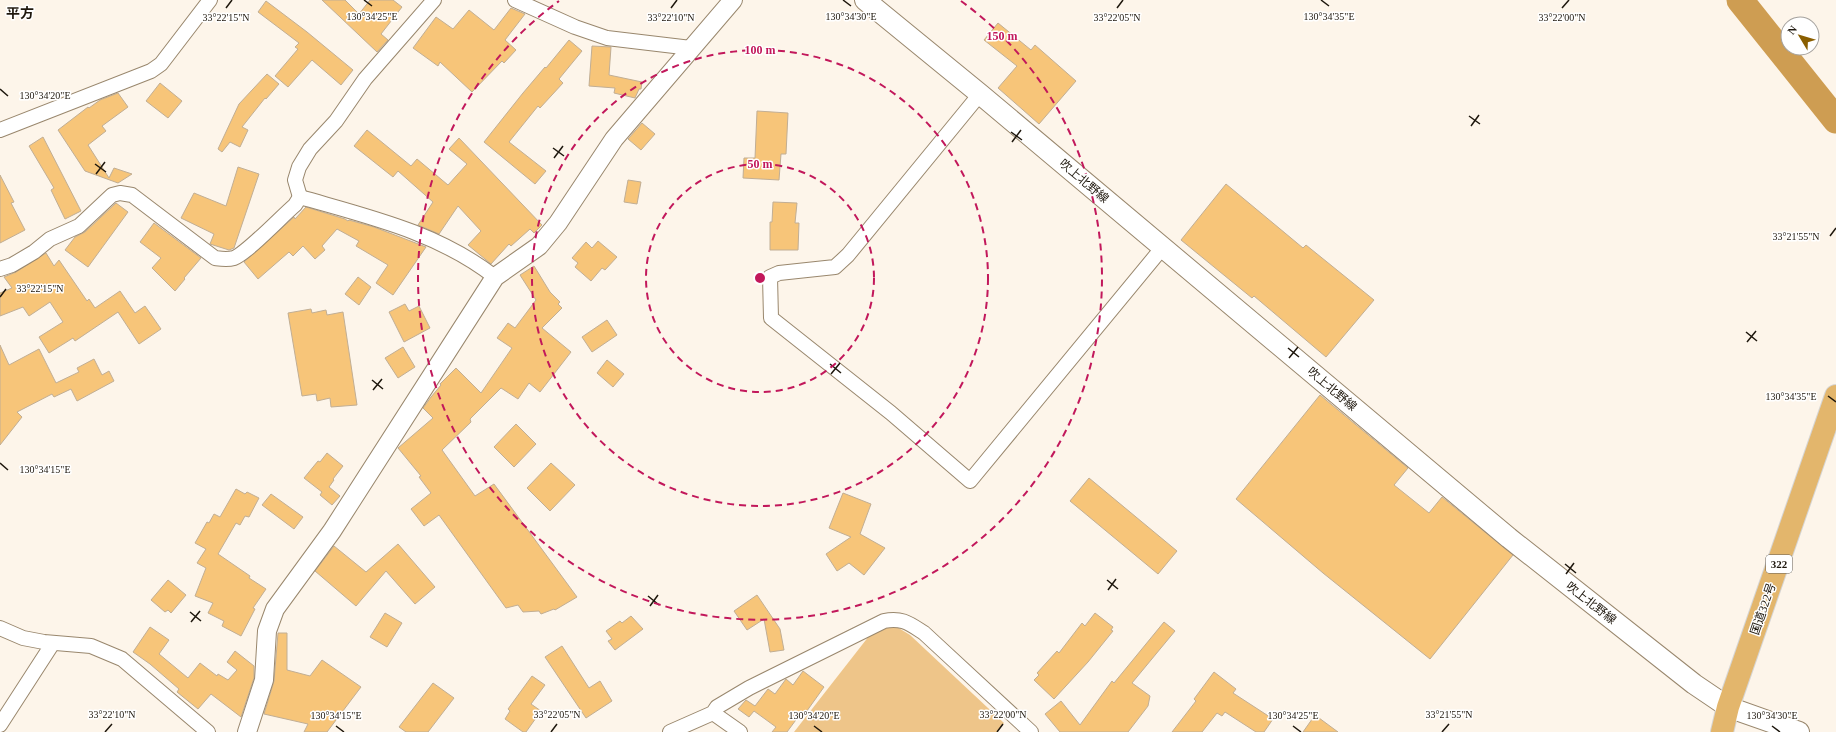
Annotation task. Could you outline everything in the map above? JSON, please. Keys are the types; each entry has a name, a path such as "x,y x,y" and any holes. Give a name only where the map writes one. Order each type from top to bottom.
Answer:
{"highway":[{"name":"国道322号","path":"1722,732 1728,707 1836,396"}],"main road":[{"name":"吹上北野線","path":"865,0 980,94 1510,538 1694,684 1728,707 1799,732"}],"street":[{"path":"0,130 151,71 160,64 210,0"},
{"path":"0,269 12,265 34,252 50,239 79,226 112,196 120,193 132,195 215,258 226,260 236,257 295,205 300,197 296,180 298,167 310,149 336,122 365,79 434,0"},
{"path":"515,0 575,27 607,38 691,48"},
{"path":"248,732 264,680 267,631 275,609 332,531 495,277 539,246 558,223 614,139 733,0"},
{"path":"980,94 848,255 835,267 779,273 770,277 772,318 891,413 970,481 1163,247"},
{"path":"300,197 401,226 453,249 475,262 495,277"},
{"path":"670,732 713,713 717,707 750,688 884,621 895,618 908,623 924,633 1031,732"},
{"path":"0,628 23,638 52,643 91,646 122,659 208,732"},
{"path":"0,725 52,643"},
{"path":"713,713 740,732"}],"shaded area":[{"path":"889,627 897,627 910,635 1004,723 997,732 794,732 869,636"}],"building":[{"path":"322,0 345,0 359,14 370,0 393,0 402,7 381,34 388,40 377,52"},
{"path":"266,1 353,70 341,85 312,60 288,87 275,76 298,49 295,47 299,43 258,12"},
{"path":"511,8 525,14 505,40 516,50 504,63 502,61 472,92 440,62 438,66 413,48 436,17 453,29 469,10 494,30"},
{"path":"998,23 1031,50 1035,45 1076,81 1039,124 998,88 1017,66 984,40"},
{"path":"569,40 582,51 559,79 563,83 540,108 538,106 509,142 546,171 535,184 484,142 523,93"},
{"path":"592,46 611,47 609,75 642,82 641,89 639,89 635,98 614,93 615,88 589,86"},
{"path":"267,74 279,84 266,99 265,98 242,127 248,130 240,147 230,142 222,152 218,149 239,104"},
{"path":"160,83 182,101 168,118 146,101"},
{"path":"118,93 128,107 102,126 106,131 88,145 109,178 114,168 132,174 118,183 85,171 58,130 88,107 89,108 100,100"},
{"path":"757,111 788,113 786,154 781,154 779,180 743,178 744,158 755,158"},
{"path":"642,123 655,134 641,150 628,139"},
{"path":"367,130 411,166 417,159 448,185 467,164 449,149 459,138 542,225 534,233 530,229 511,246 509,244 491,264 468,245 481,231 458,206 439,234 418,225 433,202 398,171 393,177 354,146"},
{"path":"43,137 81,211 65,219 51,190 54,188 29,146"},
{"path":"238,167 259,174 234,248 229,250 210,244 214,234 181,218 194,193 226,206"},
{"path":"0,175 14,202 11,203 25,230 0,243"},
{"path":"628,180 641,182 637,204 624,202"},
{"path":"1226,184 1303,248 1306,245 1374,300 1326,357 1254,296 1252,298 1181,240"},
{"path":"773,202 797,203 795,223 799,223 798,250 770,250 770,222 772,222"},
{"path":"116,203 128,212 88,267 65,250 75,237 85,232"},
{"path":"306,207 348,221 374,227 426,247 393,295 376,283 388,265 356,246 359,241 337,229 322,246 325,250 315,259 303,246 293,256 289,252 258,279 244,262 294,217 295,219"},
{"path":"154,223 201,258 175,291 152,268 161,258 140,242"},
{"path":"598,241 617,257 605,270 602,268 591,281 575,267 578,263 572,258 586,242 592,248"},
{"path":"46,253 54,266 59,260 87,301 89,299 95,308 120,291 135,313 145,306 161,329 139,344 118,312 75,341 73,338 49,353 39,337 63,322 50,302 29,316 23,307 0,316 0,293 12,288 4,277 16,272"},
{"path":"534,266 550,292 560,302 558,304 562,308 542,328 571,352 540,392 529,383 518,399 501,388 470,419 471,422 442,450 475,496 494,484 577,597 555,610 554,609 541,614 539,611 523,612 518,605 506,608 439,515 424,526 411,509 431,493 419,477 421,476 398,448 433,418 423,408 441,385 440,384 456,368 481,393 512,348 497,338 508,323 515,328 536,300 520,275"},
{"path":"358,277 371,287 359,305 345,294"},
{"path":"405,304 409,311 419,306 430,328 404,342 389,312"},
{"path":"311,309 312,313 326,310 327,315 343,312 357,405 331,407 330,398 317,401 316,394 302,396 288,313"},
{"path":"607,320 617,335 592,352 582,337"},
{"path":"0,345 9,365 39,349 56,383 79,372 77,368 94,359 102,375 109,371 114,381 77,401 71,389 54,397 52,394 17,412 22,417 0,445"},
{"path":"403,347 415,367 398,378 385,358"},
{"path":"607,360 624,374 613,387 597,373"},
{"path":"1320,395 1408,468 1394,485 1429,513 1442,497 1513,555 1430,659 1323,573 1236,499"},
{"path":"516,424 536,444 514,467 494,447"},
{"path":"327,453 343,466 329,487 340,496 332,505 320,495 322,492 304,478 318,461 320,462"},
{"path":"551,463 575,485 550,511 527,488"},
{"path":"1089,478 1177,551 1158,574 1070,501"},
{"path":"236,489 245,494 247,492 259,498 249,517 245,516 240,525 236,523 218,554 266,589 253,608 255,609 241,636 222,626 224,621 208,613 213,603 195,596 206,568 197,563 206,549 195,543 207,522 209,523 214,514 220,517"},
{"path":"843,493 871,504 860,534 885,548 864,575 849,563 837,571 826,554 851,537 829,528"},
{"path":"271,494 303,517 294,529 262,505"},
{"path":"398,544 435,587 415,604 386,571 356,606 315,571 334,546 366,572"},
{"path":"168,580 186,595 171,613 168,610 165,612 151,600"},
{"path":"757,595 780,629 784,650 770,652 764,619 747,630 734,611"},
{"path":"385,613 402,623 387,647 370,637"},
{"path":"1095,613 1113,627 1111,630 1113,631 1088,662 1054,699 1034,680 1039,675 1037,673 1057,651 1059,653 1082,623 1085,626"},
{"path":"631,616 643,629 615,650 608,641 612,639 606,631 620,621 622,623"},
{"path":"1164,622 1175,631 1132,683 1150,696 1148,706 1128,732 1060,732 1045,714 1061,701 1080,725 1112,681 1114,683"},
{"path":"150,627 169,640 159,654 188,678 200,663 217,676 218,674 228,680 237,670 227,662 235,651 254,666 254,678 241,717 211,694 198,709 177,692 179,689 150,664 133,652"},
{"path":"278,633 287,633 287,670 310,676 322,660 361,687 327,732 304,732 308,724 264,714 274,681"},
{"path":"562,646 589,688 600,681 612,701 586,718 545,657"},
{"path":"803,671 824,687 804,715 801,713 787,732 772,732 776,727 754,711 749,717 738,709 746,700 755,706 768,689 775,694 786,679 793,685"},
{"path":"1214,672 1236,689 1233,693 1273,719 1264,732 1256,732 1225,712 1222,716 1217,713 1202,732 1172,732 1196,701 1194,699"},
{"path":"532,676 545,685 531,704 541,711 526,732 523,732 505,719 510,711 508,709"},
{"path":"433,683 454,698 428,732 406,732 399,727"},
{"path":"1315,715 1338,732 1303,732"}],"waterway":[{"path":"1740,0 1836,120"}],"district":[{"name":"平方","path":"20,13"}]}
